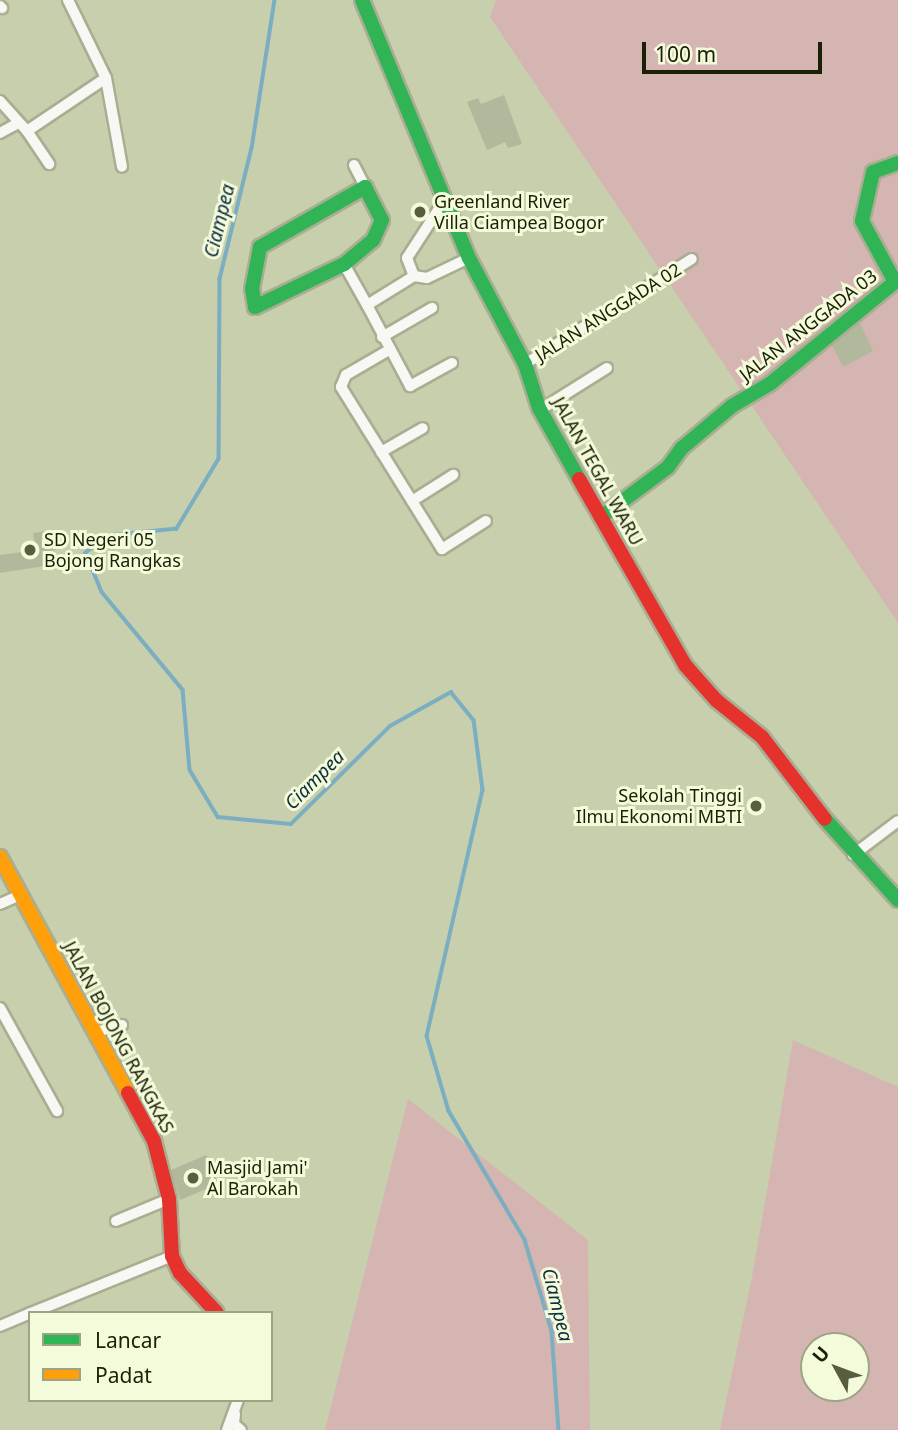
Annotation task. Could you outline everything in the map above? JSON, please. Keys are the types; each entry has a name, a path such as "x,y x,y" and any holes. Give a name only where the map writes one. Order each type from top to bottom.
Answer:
{"street":[{"path":"68,0 106,78 122,167"},
{"name":"JALAN TEGAL WARU","path":"362,0 380,55 469,258 525,365 528,384 540,410 685,665 702,687 771,747 853,855 898,900"},
{"path":"27,131 106,78"},
{"path":"0,101 16,124 27,131 49,164"},
{"path":"0,133 16,124"},
{"name":"JALAN ANGGADA 03","path":"601,517 668,467 682,448 732,406 771,383 897,283 868,239 862,220 873,172 898,163"},
{"path":"354,165 382,220 380,230 344,264 255,307 252,289 260,247 365,187"},
{"path":"414,276 407,258 444,201"},
{"path":"367,305 414,276 427,278 469,258"},
{"name":"JALAN ANGGADA 02","path":"525,365 692,259"},
{"path":"344,264 410,386 452,363"},
{"path":"382,337 432,308"},
{"path":"389,350 341,381 381,452 442,549 486,521"},
{"path":"540,410 607,368"},
{"path":"381,452 422,428"},
{"path":"412,501 453,475"},
{"path":"853,855 898,821"},
{"name":"JALAN BOJONG RANGKAS","path":"0,857 154,1141 169,1199 172,1256"},
{"path":"0,904 22,894"},
{"path":"0,1008 57,1111"},
{"path":"96,1032 122,1025"},
{"path":"116,1221 169,1199"},
{"path":"35,1311 172,1256 180,1273 215,1311"},
{"path":"0,1326 28,1314"},
{"path":"227,1430 236,1406"},
{"path":"236,1406 234,1424 241,1430"}],"shaded area":[{"path":"496,0 898,0 898,623 490,17"},
{"path":"793,1040 898,1087 898,1430 720,1430 752,1277"},
{"path":"408,1099 588,1240 590,1430 325,1430"}],"building":[{"path":"504,95 522,144 508,148 505,142 487,150 467,102 478,98 481,104"},
{"path":"860,323 873,351 843,367 832,345"},
{"path":"53,530 56,550 49,551 51,565 0,573 0,555 36,550 33,533"},
{"name":"Masjid Jami' Al Barokah","path":"206,1155 218,1184 180,1200 171,1170"}],"waterway":[{"name":"Ciampea","path":"275,0 252,148 220,279 219,459 177,529 109,536 86,553 102,592 183,690 190,770 218,817 291,824 390,726 451,692 474,720 483,790 427,1036 449,1111 525,1240 552,1331 559,1430"}],"traffic: fast":[{"path":"362,0 469,258 525,364 539,408 579,479"},
{"path":"601,517 668,467 682,448 732,406 771,383 895,282 862,221 873,172 898,163"},
{"path":"365,187 382,220 373,240 344,264 255,307 252,289 260,247 365,187"},
{"path":"825,819 898,900"}],"traffic: slow":[{"path":"0,857 128,1093"}],"traffic: jam":[{"path":"579,479 685,665 716,700 762,737 825,819"},
{"path":"128,1093 154,1141 169,1199 172,1256 180,1273 215,1311"}],"place":[{"name":"Greenland River Villa Ciampea Bogor","path":"420,212"},
{"name":"SD Negeri 05 Bojong Rangkas","path":"30,550"},
{"name":"Sekolah Tinggi Ilmu Ekonomi MBTI","path":"756,806"},
{"name":"Masjid Jami' Al Barokah","path":"193,1178"}]}
